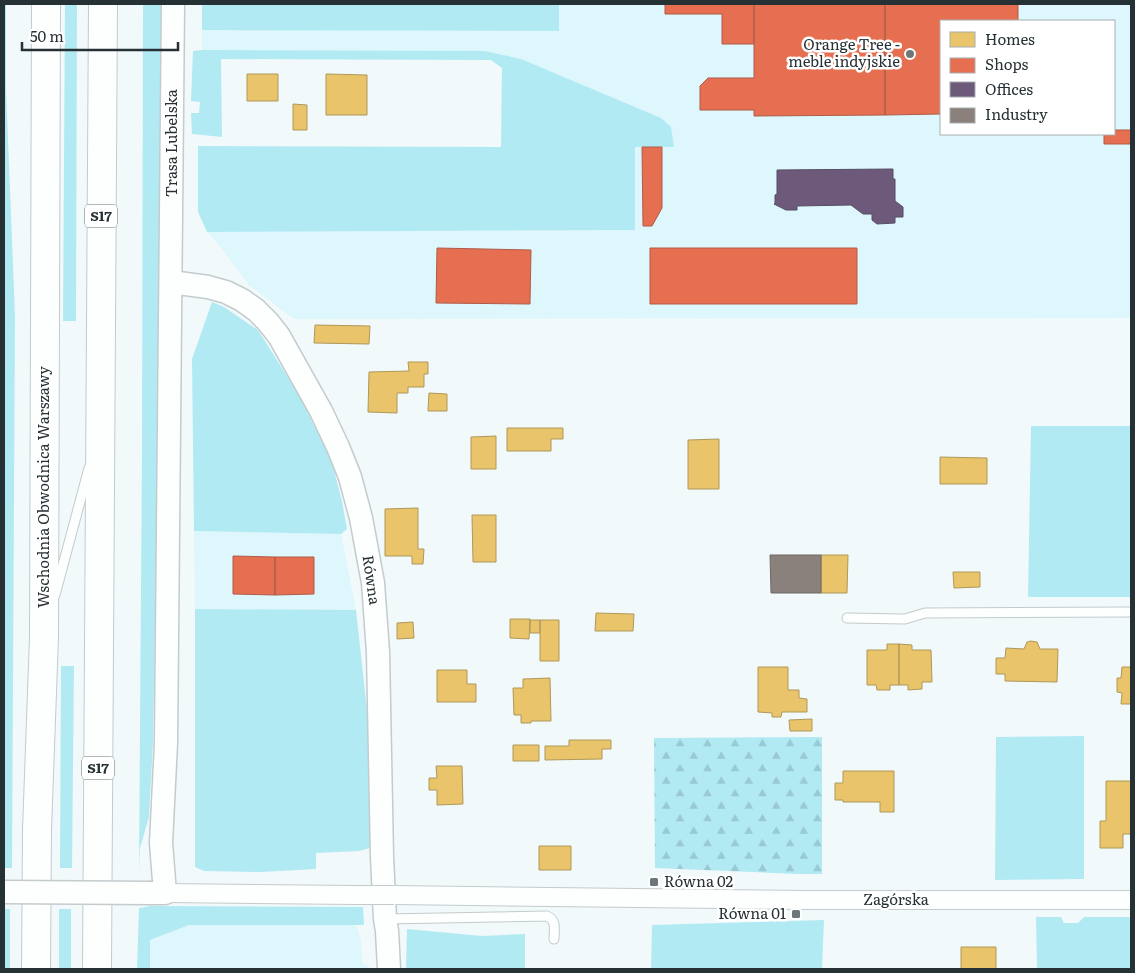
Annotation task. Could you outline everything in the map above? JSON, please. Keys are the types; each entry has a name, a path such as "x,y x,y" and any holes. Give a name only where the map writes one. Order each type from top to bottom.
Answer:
{"highway":[{"name":"Wschodnia Obwodnica Warszawy","path":"36,969 37,830 44,637 46,4"},
{"name":"S17","path":"96,969 103,4"}],"street":[{"name":"Trasa Lubelska","path":"159,893 166,743 173,4"},
{"name":"Równa","path":"170,282 208,287 226,292 242,300 268,322 279,336 321,411 350,476 361,518 373,583 378,652 385,919 389,969"},
{"path":"4,892 159,893"},
{"name":"Zagórska","path":"159,893 808,900 1131,900"}],"lane":[{"path":"44,637 100,428"},
{"path":"847,618 905,619 925,612 1131,612"},
{"path":"385,919 547,916 554,921 554,939"}],"shaded area":[{"path":"202,4 1131,4 1131,318 294,319 249,285 207,232 634,230 501,147 502,68 491,60 201,59"},
{"path":"194,531 341,534 356,610 195,609"},
{"path":"189,925 356,925 361,940 362,963 373,969 150,969 150,940"}],"green space":[{"path":"4,4 6,4 6,88 15,316 12,868 4,868"},
{"path":"65,4 77,4 76,321 63,321"},
{"path":"143,4 162,4 160,326 153,743 149,817 140,848 139,870 142,448"},
{"path":"202,4 559,4 559,31 202,30"},
{"path":"193,51 484,51 521,59 661,118 671,127 674,147 635,147 635,230 207,232 198,212 198,146 501,147 502,68 491,60 221,59 222,137 192,134 191,113 199,113 200,102 191,101"},
{"path":"212,302 224,307 258,330 299,395 331,459 347,529 341,534 194,531 192,359"},
{"path":"1031,426 1131,426 1131,597 1028,597"},
{"path":"195,609 356,610 370,737 370,848 359,851 316,853 316,869 261,872 204,871 195,867"},
{"path":"61,666 74,666 72,868 60,868"},
{"path":"1084,736 1084,879 995,880 996,737"},
{"path":"822,737 822,874 655,868 654,738"},
{"path":"151,906 363,907 364,925 189,925 150,940 150,969 137,969 139,908"},
{"path":"4,909 10,909 10,969 4,969"},
{"path":"59,909 71,909 71,969 59,969"},
{"path":"1036,917 1061,917 1064,923 1078,923 1084,917 1131,917 1131,969 1037,969"},
{"path":"824,920 822,969 651,969 652,925"},
{"path":"407,929 482,936 525,934 525,969 406,969"}],"building: Homes":[{"path":"247,74 278,74 278,101 247,101"},
{"path":"326,74 367,75 367,115 326,115"},
{"path":"293,104 307,105 307,130 293,130"},
{"path":"315,325 370,326 369,344 314,343"},
{"path":"408,362 428,362 428,374 424,374 424,387 408,387 408,393 397,393 397,413 368,412 369,372 409,371"},
{"path":"429,393 447,394 447,411 428,411"},
{"path":"507,428 563,428 563,439 551,439 551,451 507,451"},
{"path":"496,436 496,469 471,469 471,437"},
{"path":"719,439 719,489 688,489 688,440"},
{"path":"940,457 987,458 987,484 940,484"},
{"path":"418,508 418,549 424,549 423,564 412,564 412,556 385,556 385,509"},
{"path":"472,515 496,515 496,562 473,562"},
{"path":"821,555 848,555 847,593 821,593"},
{"path":"953,572 980,572 980,587 954,588"},
{"path":"596,613 634,614 633,631 595,631"},
{"path":"510,619 530,619 529,639 510,638"},
{"path":"530,620 540,620 540,633 530,633"},
{"path":"540,620 559,620 559,661 540,661"},
{"path":"413,622 414,638 397,639 397,623"},
{"path":"1027,642 1037,642 1040,649 1058,649 1057,682 1005,681 1005,674 996,674 996,658 1005,658 1006,648 1024,649"},
{"path":"887,644 899,644 899,685 890,685 890,690 877,690 876,685 867,685 867,650 887,650"},
{"path":"899,644 912,645 912,650 931,650 932,682 922,682 922,689 908,690 908,685 899,685"},
{"path":"758,667 788,667 788,690 799,690 799,698 807,699 807,712 782,712 781,717 772,717 772,713 758,712"},
{"path":"1122,667 1131,667 1131,704 1121,704 1122,693 1117,692 1117,678 1121,678"},
{"path":"437,670 467,670 467,684 476,684 476,702 437,702"},
{"path":"550,678 551,721 521,723 521,715 514,715 513,688 523,688 523,679"},
{"path":"812,719 812,731 790,731 789,720"},
{"path":"569,740 611,740 611,749 602,749 602,759 545,760 545,746 569,746"},
{"path":"513,745 539,745 539,761 513,761"},
{"path":"436,766 462,766 463,804 437,805 437,790 429,790 429,778 437,778"},
{"path":"843,771 894,771 894,812 880,812 880,802 843,802 843,800 835,800 835,783 843,783"},
{"path":"1106,781 1131,781 1131,834 1123,834 1123,848 1100,848 1100,821 1106,821"},
{"path":"539,846 571,846 571,870 539,870"},
{"path":"961,947 996,947 996,969 961,969"}],"building: Shops":[{"path":"665,4 754,4 754,44 722,44 722,14 665,14"},
{"path":"754,4 885,4 885,115 754,116 754,110 700,110 700,86 708,78 754,78"},
{"path":"885,4 1018,4 1018,20 940,20 940,114 885,115"},
{"path":"1115,130 1131,130 1131,144 1104,144 1104,135 1115,135"},
{"path":"642,147 662,147 662,208 652,226 643,226"},
{"path":"437,248 531,250 530,304 436,303"},
{"path":"650,248 857,248 857,304 650,304"},
{"path":"233,556 275,557 275,595 233,594"},
{"path":"275,557 314,557 314,594 275,595"}],"building: Offices":[{"path":"893,169 895,201 903,207 903,217 895,217 895,223 877,224 872,220 872,214 863,214 851,205 797,206 797,210 786,210 774,204 775,195 777,194 777,170"}],"building: Industry":[{"path":"770,555 821,555 821,593 771,593"}],"place":[{"name":"Orange Tree - meble indyjskie","path":"910,54"},
{"name":"Równa 02","path":"654,882"},
{"name":"Równa 01","path":"796,914"}]}
